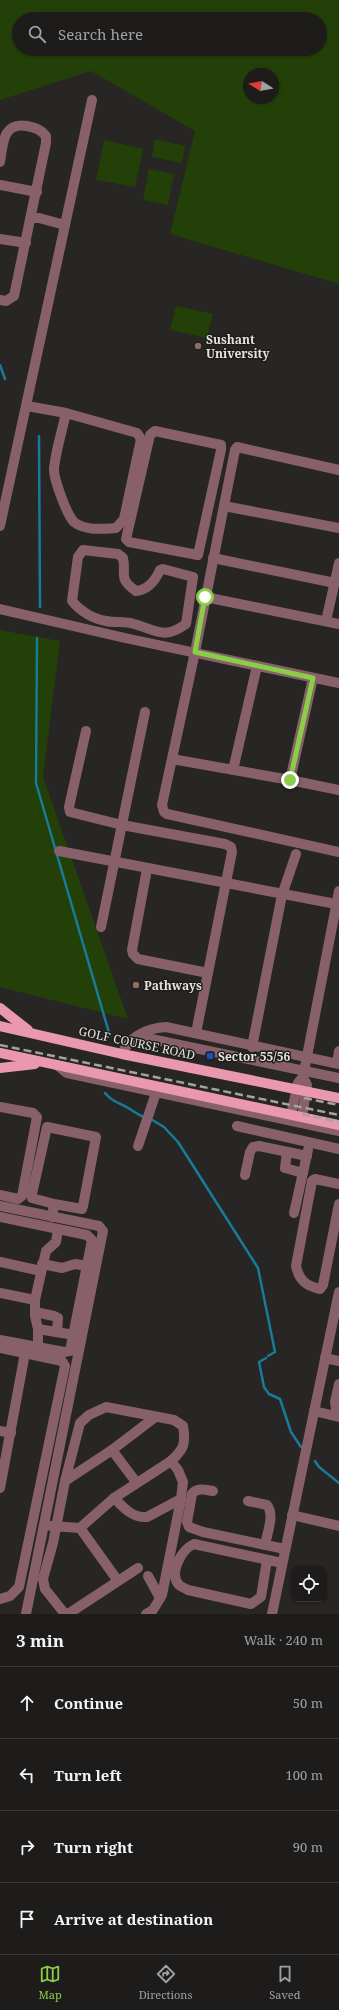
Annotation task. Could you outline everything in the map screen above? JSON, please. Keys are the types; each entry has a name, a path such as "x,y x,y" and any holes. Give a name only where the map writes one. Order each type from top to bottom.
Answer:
{"main road":[{"path":"0,1008 21,1026 35,1034"},
{"name":"GOLF COURSE ROAD","path":"0,1026 122,1054 339,1098"},
{"path":"0,1053 57,1065 157,1090 339,1125"},
{"path":"0,1068 45,1063"}],"street":[{"path":"0,526 1,515 27,406 44,318 92,100"},
{"path":"0,162 9,129 17,124 39,128 46,136 32,218 14,296 6,301 0,300"},
{"path":"0,185 37,192"},
{"path":"32,218 39,218 65,225"},
{"path":"0,239 26,243"},
{"path":"27,406 66,413 137,433 141,439 124,519 116,528 87,528 74,522 57,486 54,469 66,413"},
{"path":"154,432 221,445 222,450 211,495 198,555 129,542 126,539 150,435 154,432"},
{"path":"339,470 237,447 234,450 195,652 162,805 164,812 339,852"},
{"path":"211,495 224,505"},
{"path":"209,507 224,505 339,528"},
{"path":"83,550 118,554 123,558 124,563 122,575 128,584 136,591 147,587 155,581 160,570 163,569 193,576 186,624 178,630 165,633 154,632 128,623 106,622 79,610 72,601 78,557 83,550"},
{"path":"213,558 335,583"},
{"path":"326,621 339,563"},
{"path":"205,597 339,624"},
{"path":"0,609 125,638 339,684"},
{"path":"125,638 128,623"},
{"path":"233,770 257,666"},
{"path":"290,780 313,678"},
{"path":"101,927 145,712"},
{"path":"86,731 69,807 70,812 122,825 225,844 231,847 232,852 226,884 196,1033"},
{"path":"172,759 339,790"},
{"path":"59,851 282,895 336,904"},
{"path":"252,1047 282,895 296,854"},
{"path":"147,869 132,950 133,954 138,959 208,973"},
{"path":"302,1117 301,1090 298,1084 304,1074 306,1056 337,915 336,904 339,891"},
{"path":"122,1054 127,1043 147,1030 159,1027 196,1033 252,1047 338,1063 339,1052"},
{"path":"137,1036 304,1074 339,1078"},
{"path":"138,1146 157,1090 339,1131"},
{"path":"291,1115 301,1090"},
{"path":"0,1106 33,1113 37,1117 22,1196 18,1199 0,1195"},
{"path":"237,1126 339,1149"},
{"path":"47,1127 96,1137 82,1208 54,1204 32,1198 47,1127"},
{"path":"294,1213 310,1142"},
{"path":"245,1175 250,1152 253,1147 259,1146 307,1156"},
{"path":"287,1152 285,1168 303,1172"},
{"path":"339,1184 316,1179 312,1181 296,1266 297,1274 303,1282 314,1288 320,1288 323,1286 339,1204"},
{"path":"52,1217 54,1204"},
{"path":"0,1206 99,1226 103,1231 26,1614"},
{"path":"0,1217 91,1237 92,1242 74,1335 71,1348 68,1352 0,1340"},
{"path":"38,1347 38,1329 34,1312 34,1300 46,1251 56,1242 58,1230"},
{"path":"0,1262 41,1268 62,1268 75,1264 87,1266"},
{"path":"272,1614 325,1358 338,1304 339,1292"},
{"path":"0,1293 34,1300"},
{"path":"34,1312 58,1318 57,1332"},
{"path":"38,1329 74,1335"},
{"path":"0,1348 62,1361 65,1366 19,1587 10,1596 0,1599"},
{"path":"0,1488 25,1353"},
{"path":"325,1358 339,1361"},
{"path":"339,1384 335,1402 336,1408 339,1410"},
{"path":"44,1523 57,1526 80,1528 114,1498 136,1482 171,1461 179,1453 185,1441 183,1426 174,1420 154,1418 106,1407 89,1414 83,1420 78,1429 65,1481 57,1526 43,1582 58,1606 67,1614 138,1568"},
{"path":"314,1411 339,1417"},
{"path":"65,1481 112,1450 154,1418"},
{"path":"0,1431 11,1433"},
{"path":"112,1450 136,1482"},
{"path":"146,1614 153,1610 160,1598 181,1499 183,1482 178,1470 171,1461"},
{"path":"213,1491 201,1489 194,1491 192,1494 186,1522 189,1527 203,1532 285,1549"},
{"path":"114,1498 129,1513 142,1518 147,1517 181,1499"},
{"path":"248,1501 267,1505 270,1509 271,1514 265,1545"},
{"path":"292,1515 339,1526"},
{"path":"80,1528 118,1581"},
{"path":"268,1560 261,1597 251,1604 188,1590 179,1585 176,1579 179,1556 188,1547 194,1544 268,1560 282,1564"},
{"path":"148,1576 160,1598"}],"green space":[{"path":"0,0 339,0 339,284 170,234 195,131 91,71 0,100"},
{"path":"155,139 185,146 182,163 152,157"},
{"path":"104,140 143,149 135,187 96,180"},
{"path":"149,169 174,174 168,205 143,200"},
{"path":"176,306 213,314 207,338 170,330"},
{"path":"0,630 60,641 43,777 128,1019 0,987"}],"waterway":[{"path":"0,365 5,379"},
{"path":"39,436 40,607"},
{"path":"37,638 36,783 110,1036"},
{"path":"105,1093 114,1101 144,1117"},
{"path":"149,1118 164,1127 178,1142 258,1268 275,1352 268,1356"},
{"path":"266,1358 259,1362 264,1387 269,1394 280,1399 291,1432 301,1447"},
{"path":"315,1461 319,1467 339,1483"}],"railway":[{"path":"0,1045 339,1115"},
{"path":"304,1098 339,1105"},
{"path":"302,1114 339,1122"}],"place":[{"name":"Sushant University","path":"198,346"},
{"name":"Pathways","path":"136,985"},
{"name":"Sector 55/56","path":"210,1056"}],"route":[{"path":"205,597 195,652 313,678 290,780"}]}
